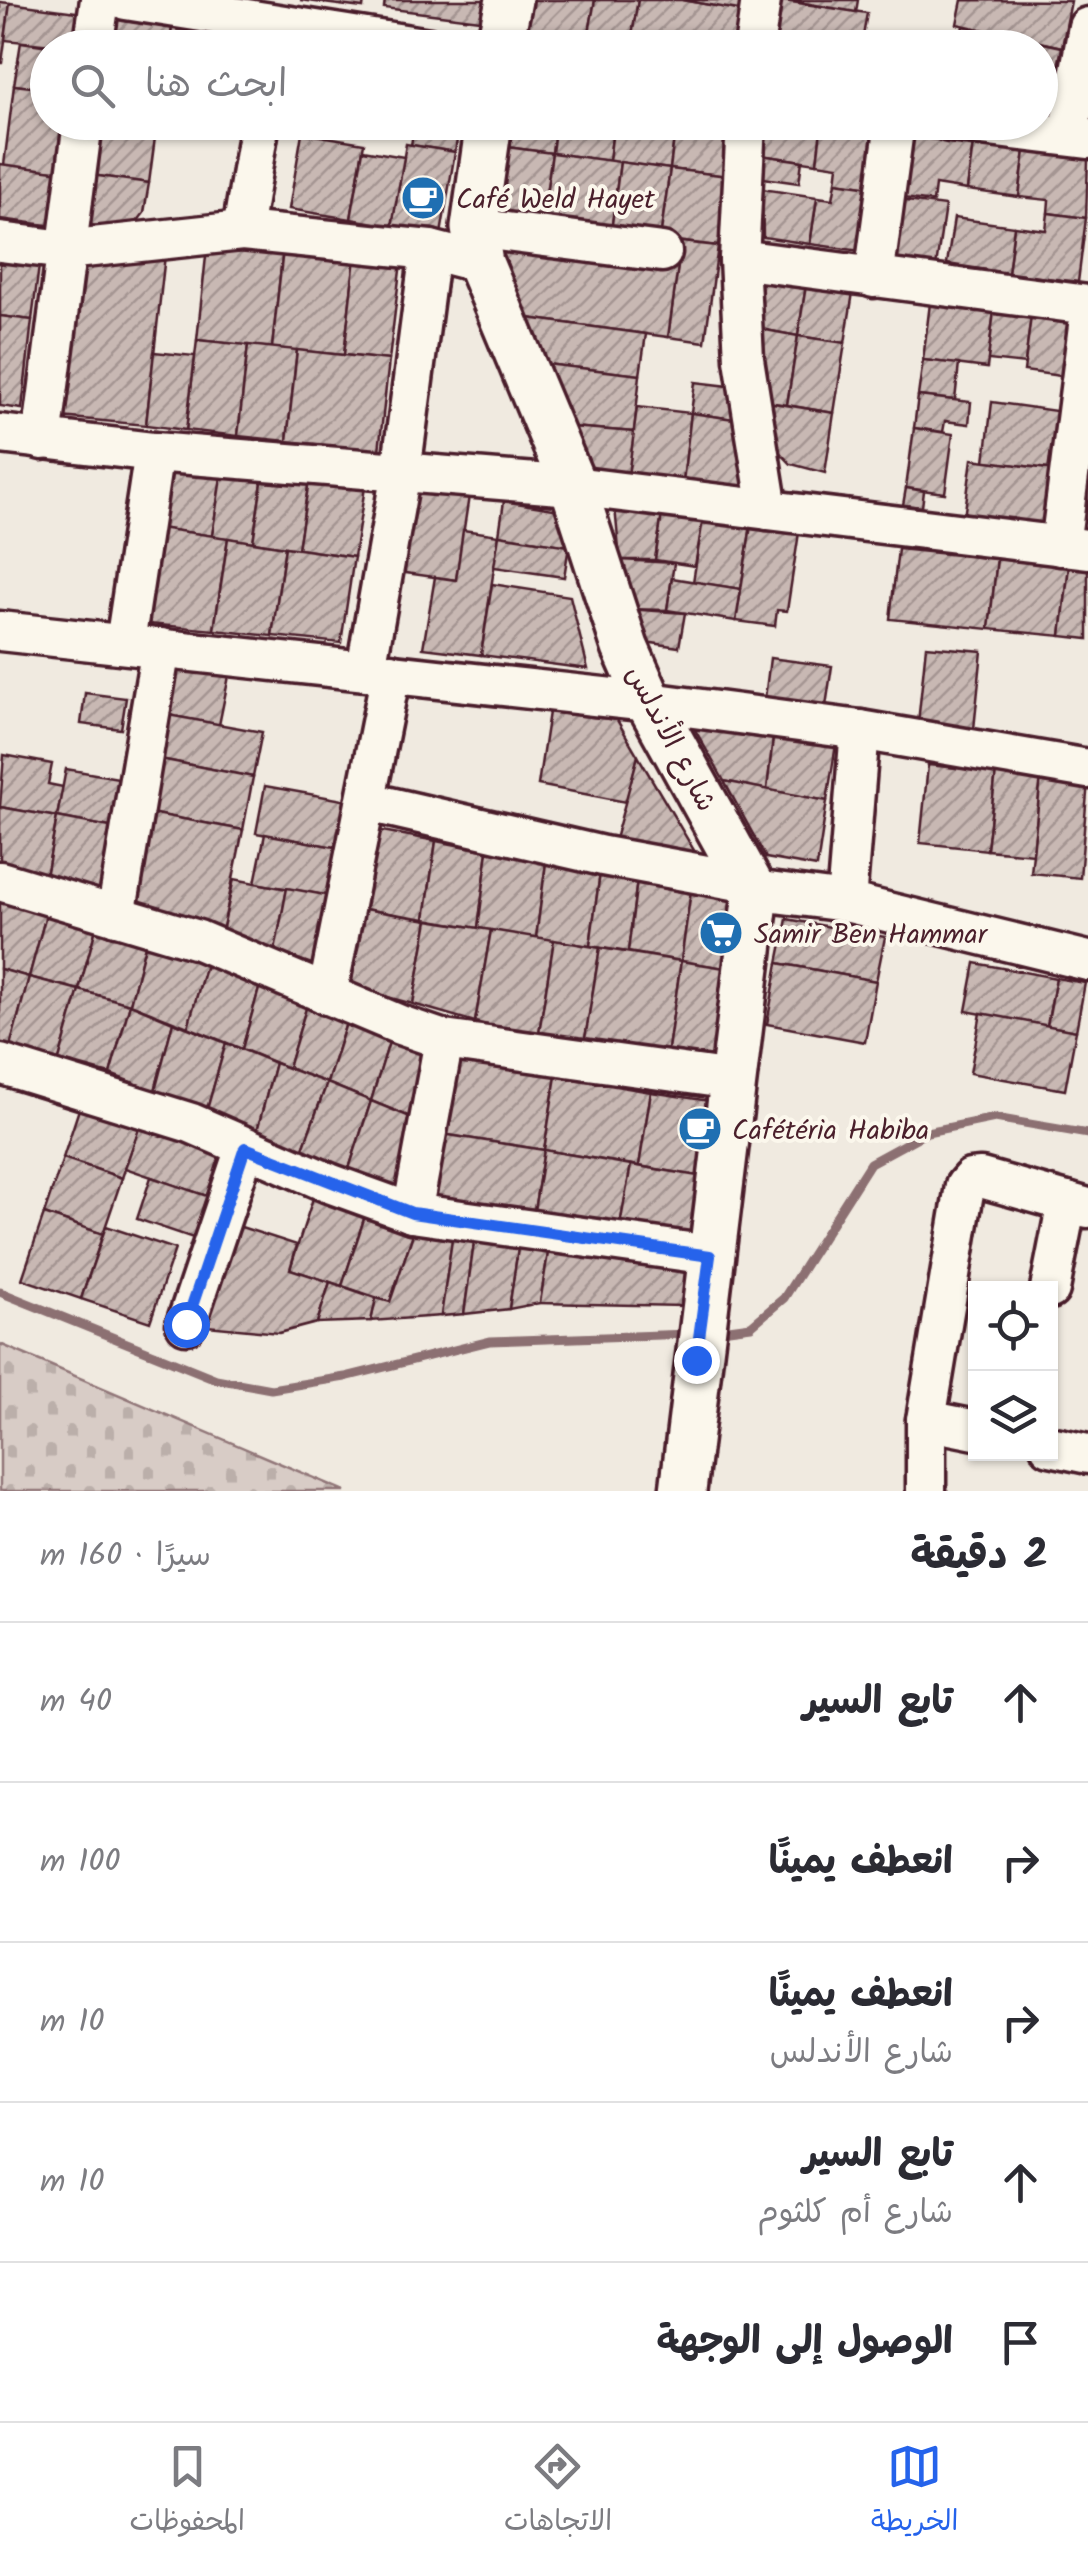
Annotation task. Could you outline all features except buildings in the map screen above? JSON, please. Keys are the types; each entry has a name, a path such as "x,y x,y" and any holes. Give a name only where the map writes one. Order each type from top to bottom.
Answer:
{"street":[{"path":"96,30 100,0"},
{"path":"126,0 317,30"},
{"path":"503,30 509,0"},
{"path":"757,30 761,0"},
{"path":"1078,137 1088,27"},
{"path":"42,440 80,140"},
{"path":"242,231 257,140"},
{"path":"477,246 486,140"},
{"path":"745,140 739,260 744,359 768,510"},
{"path":"874,278 893,140"},
{"path":"0,242 65,250 242,231 430,250 477,246 662,252"},
{"name":"شارع الأندلس","path":"477,246 573,486 648,702 752,886"},
{"path":"327,994 368,802 378,671 430,250"},
{"path":"739,260 1088,305"},
{"path":"0,434 154,452 573,486 1074,548 1088,326"},
{"path":"116,916 143,646 154,452"},
{"path":"0,630 648,702 860,730 1088,769"},
{"path":"846,902 860,730"},
{"path":"368,802 603,856 846,902 1088,961"},
{"path":"0,881 198,940 444,1040 733,1080"},
{"path":"683,1491 733,1080 752,886"},
{"path":"412,1213 444,1040"},
{"path":"0,1064 191,1124 412,1213 710,1256"},
{"path":"186,1324 245,1148"},
{"path":"926,1491 926,1420 965,1186 971,1178 1077,1205 1052,1281"},
{"path":"926,1420 968,1428"},
{"path":"1058,1448 1088,1454"}],"green space":[{"path":"0,1344 345,1491 0,1491"}],"waterway":[{"path":"714,1331 751,1326 784,1298 870,1163 927,1132 995,1118 1088,1134"},
{"path":"0,1292 216,1379 271,1389 345,1377 490,1341 689,1334"}],"place":[{"name":"Café Weld Hayet","path":"423,198"},
{"name":"Samir Ben Hammar","path":"721,933"},
{"name":"Cafétéria Habiba","path":"700,1129"}],"route":[{"path":"186,1324 245,1148 412,1213 710,1256 696,1360"}]}
